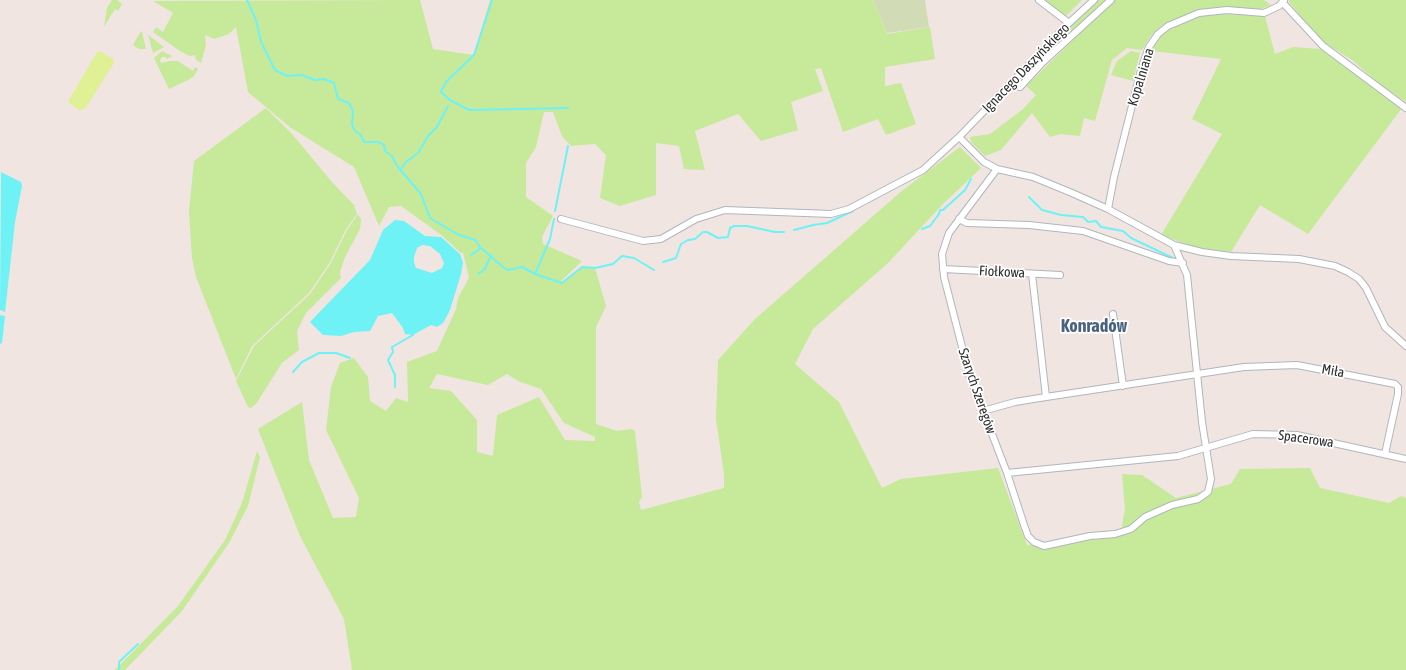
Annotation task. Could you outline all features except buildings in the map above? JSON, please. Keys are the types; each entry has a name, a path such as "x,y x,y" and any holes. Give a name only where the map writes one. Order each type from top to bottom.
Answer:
{"street":[{"path":"1039,0 1069,23"},
{"name":"Ignacego Daszyńskiego","path":"561,219 643,241 661,239 696,219 725,210 831,214 849,209 923,170 959,137 1069,23 1094,0"},
{"path":"1010,84 1020,87 1044,62 1111,0"},
{"path":"1284,2 1323,46 1406,108"},
{"name":"Kopalniana","path":"1108,209 1114,177 1148,47 1158,34 1168,26 1199,13 1227,10 1264,13 1284,2"},
{"path":"959,137 984,162 996,169 1034,177 1108,209 1174,246 1231,256 1299,259 1335,266 1359,279 1366,288 1385,327 1406,346"},
{"name":"Szarych Szeregów","path":"996,169 949,233 942,254 943,269 951,311 969,374 1007,473 1028,536 1034,542 1044,546 1090,536 1115,534 1130,529 1144,517 1172,505 1204,497 1208,492 1211,479 1206,447"},
{"path":"959,219 967,223 1030,225 1083,231 1169,261 1183,263"},
{"path":"1174,246 1183,263 1187,275 1206,447"},
{"name":"Fiołkowa","path":"943,269 1060,275"},
{"path":"1032,274 1046,397"},
{"path":"1113,314 1123,386"},
{"name":"Miła","path":"983,411 1016,402 1244,367 1297,365 1394,383 1398,387 1398,394 1385,454"},
{"name":"Spacerowa","path":"1007,473 1178,456 1253,434 1297,436 1406,459"}],"green space":[{"path":"112,0 117,0 122,4 118,11 115,9 104,27 107,8"},
{"path":"420,0 433,49 474,55 490,0 873,0 887,34 930,27 935,59 885,67 885,86 901,83 916,124 886,135 878,119 843,132 821,68 815,69 823,91 791,102 798,130 761,141 738,114 695,131 705,170 684,169 679,146 656,143 656,195 620,206 600,198 606,155 595,144 571,146 562,136 553,112 544,112 536,147 526,163 526,197 553,216 542,237 543,244 582,261 557,285 582,267 595,268 606,306 596,327 596,424 617,431 632,429 635,431 642,497 639,502 641,510 724,488 724,474 716,419 718,360 755,319 903,190 960,147 981,168 942,205 888,263 813,329 795,364 839,402 882,488 901,479 998,468 1027,545 1121,532 1125,509 1122,474 1142,475 1176,498 1231,484 1240,469 1310,468 1320,488 1389,503 1401,496 1406,498 1406,670 352,670 344,619 300,536 258,429 302,402 309,460 333,518 356,517 359,498 326,430 331,387 340,363 354,358 368,377 370,401 386,411 396,398 408,402 407,362 437,351 456,309 458,298 469,278 463,252 461,253 440,234 401,206 389,207 379,226 354,167 291,128 248,92 236,27 229,34 214,39 205,35 206,45 201,63 196,60 195,55 190,56 180,51 153,32 156,27 163,32 173,13 153,1","holes":["437,374 488,385 507,374 520,382 541,389 564,423 595,437 595,441 565,440 539,397 497,415 493,456 477,452 477,420 451,391 429,388"]},
{"path":"873,0 925,0 929,27 887,33"},
{"path":"1042,0 1082,0 1065,17"},
{"path":"1098,0 1107,0 1022,78 1044,53"},
{"path":"1114,0 1264,0 1271,5 1261,9 1215,8 1197,11 1161,26 1150,37 1142,50 1127,48 1112,60 1095,121 1084,118 1080,136 1061,134 1050,137 1032,113 1001,150 985,156 971,142 970,137 990,134 1022,110 1036,95 1026,86"},
{"path":"1289,0 1406,0 1406,102 1382,86 1352,60 1320,40 1289,2"},
{"path":"1220,14 1265,16 1275,54 1293,47 1321,49 1402,108 1308,234 1260,205 1231,252 1197,248 1161,235 1222,134 1192,119 1221,59 1152,51 1155,43 1163,33 1200,16"},
{"path":"141,31 146,49 139,49 133,45"},
{"path":"148,35 164,47 153,53"},
{"path":"100,51 113,59 114,63 86,107 83,110 79,110 69,103 69,100 97,52"},
{"path":"162,51 172,56 167,59 166,57 162,57 160,60 161,63 178,61 193,71 195,67 198,69 194,76 169,89 154,58"},
{"path":"1131,51 1140,53 1133,81 1111,75 1117,61"},
{"path":"266,108 293,135 331,181 354,205 357,214 346,229 330,262 309,293 252,346 236,379 196,277 192,258 189,211 194,161"},
{"path":"358,214 361,219 360,229 345,257 340,272 341,278 306,313 297,331 299,350 282,363 256,404 251,408 248,407 236,381 254,346 310,294 331,263 347,230"},
{"path":"257,451 260,457 248,506 229,543 182,611 125,670 115,670 178,606 225,540 242,503"}],"water":[{"path":"1,172 21,182 22,186 15,222 5,312 0,310"},
{"path":"395,220 404,221 425,236 441,237 460,254 463,263 461,274 450,310 443,323 437,327 431,325 413,335 405,334 403,328 392,313 378,316 370,331 354,332 341,336 323,335 310,322 370,260 383,230","holes":["422,245 430,246 440,254 444,263 442,268 432,273 416,268 414,262 417,248"]},
{"path":"0,315 5,316 2,343 0,344"}],"waterway":[{"path":"247,0 256,20 261,42 275,70 287,76 301,75 315,80 324,79 334,83 338,99 349,103 353,111 352,125 355,131 360,134 364,142 378,142 384,145 385,151 392,156 397,166 421,194 430,218 459,235 475,240 480,247 503,267 508,270 522,267 535,274 562,283 582,267 595,268 613,264 622,256 634,258 654,270"},
{"path":"492,0 474,55 446,82 441,92 450,100 469,110 568,108"},
{"path":"401,169 406,162 418,153 428,136 437,127 448,106"},
{"path":"555,211 568,146"},
{"path":"922,229 930,226 939,214 940,210 943,210 965,190 971,179"},
{"path":"1029,197 1042,210 1061,215 1083,217 1088,222 1096,221 1101,227 1123,231 1131,238 1173,258"},
{"path":"794,230 827,223 853,211"},
{"path":"535,274 550,239 554,219"},
{"path":"663,262 676,258 681,244 688,240 695,239 703,232 707,232 718,238 728,237 730,228 734,226 747,226 775,232 784,232"},
{"path":"471,255 481,248"},
{"path":"478,274 485,269 491,255"},
{"path":"395,387 395,375 388,360 393,352 392,347 413,335"},
{"path":"293,372 302,362 319,353 336,353 350,358"},
{"path":"119,670 119,662 138,644"}],"district":[{"name":"Konradów","path":"1094,326"}]}
